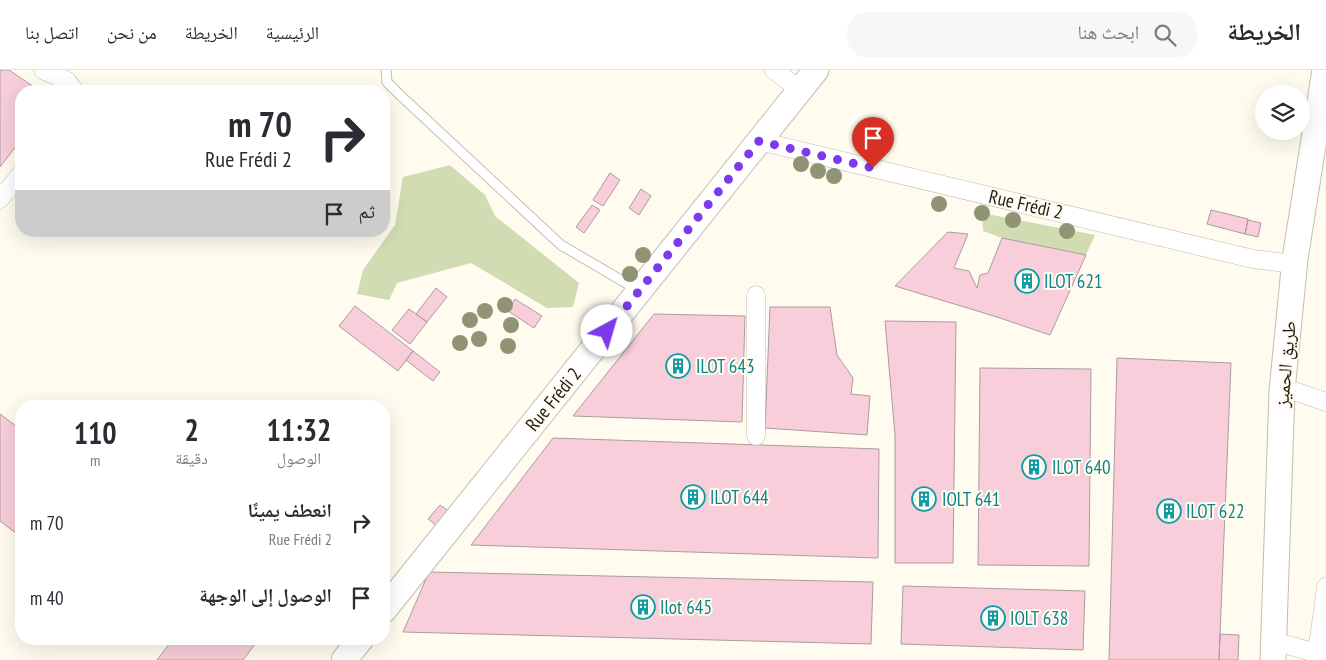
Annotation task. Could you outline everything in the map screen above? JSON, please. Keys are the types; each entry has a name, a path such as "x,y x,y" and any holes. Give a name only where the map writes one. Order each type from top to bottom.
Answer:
{"main road":[{"name":"Rue Frédi 2","path":"390,602 816,70"},
{"name":"طريق الحميز","path":"1283,655 1282,391 1294,264 1324,70"},
{"name":"طريق الحميز","path":"1283,655 1297,392 1309,261 1326,156"}],"street":[{"path":"43,70 67,81 70,85"},
{"path":"774,70 800,90"},
{"name":"Rue Frédi 2","path":"759,141 1253,258 1294,264"},
{"path":"0,199 15,181"},
{"path":"756,295 756,436"},
{"path":"1297,392 1326,402"},
{"path":"1283,655 1322,655 1326,587"}],"lane":[{"path":"386,70 387,82 390,85"},
{"path":"390,85 561,245 639,291"}],"green space":[{"path":"450,165 485,195 495,216 579,283 573,307 547,308 471,263 397,283 389,300 357,294 363,270 386,237 390,237 390,232 395,225 403,177"},
{"path":"982,213 1095,235 1086,255 1002,238 983,231"}],"building":[{"path":"0,70 9,70 31,85 15,85 15,148 0,167"},
{"path":"610,173 620,180 603,206 593,200"},
{"path":"641,189 651,196 639,215 629,208"},
{"path":"592,205 600,210 584,233 576,227"},
{"path":"1211,210 1248,219 1245,234 1207,224"},
{"path":"1248,220 1261,223 1258,237 1245,234"},
{"name":"ILOT 621","path":"948,232 968,234 954,268 969,271 977,288 980,275 988,273 1002,238 1086,255 1050,335 895,286"},
{"path":"436,288 447,297 427,322 416,314"},
{"path":"515,299 542,316 534,328 508,311"},
{"path":"355,306 413,351 398,371 339,326"},
{"path":"770,307 830,307 837,355 853,378 851,394 870,396 867,435 765,428"},
{"path":"409,309 427,322 410,344 392,330"},
{"name":"ILOT 643","path":"654,314 745,316 742,422 573,416"},
{"name":"IOLT 641","path":"885,321 956,322 953,563 895,563 895,435"},
{"path":"413,351 440,372 433,381 406,360"},
{"name":"ILOT 622","path":"1117,358 1231,363 1219,660 1109,660"},
{"name":"ILOT 640","path":"980,368 1091,369 1089,566 978,565"},
{"path":"0,414 15,425 15,532 0,521"},
{"name":"ILOT 644","path":"553,438 879,449 878,558 471,545"},
{"path":"440,505 449,511 437,526 428,519"},
{"name":"Ilot 645","path":"429,572 873,582 871,644 403,632"},
{"name":"IOLT 638","path":"903,586 1085,591 1083,650 901,644"},
{"path":"1220,634 1239,635 1238,660 1219,660"},
{"path":"168,645 254,645 243,660 157,660"}],"place":[{"name":"ILOT 621","path":"1027,281"},
{"name":"ILOT 643","path":"678,366"},
{"name":"ILOT 640","path":"1034,467"},
{"name":"ILOT 644","path":"693,497"},
{"name":"IOLT 641","path":"924,499"},
{"name":"ILOT 622","path":"1169,511"},
{"name":"Ilot 645","path":"643,607"},
{"name":"IOLT 638","path":"993,618"}],"route":[{"path":"607,331 759,141 873,168"}]}
